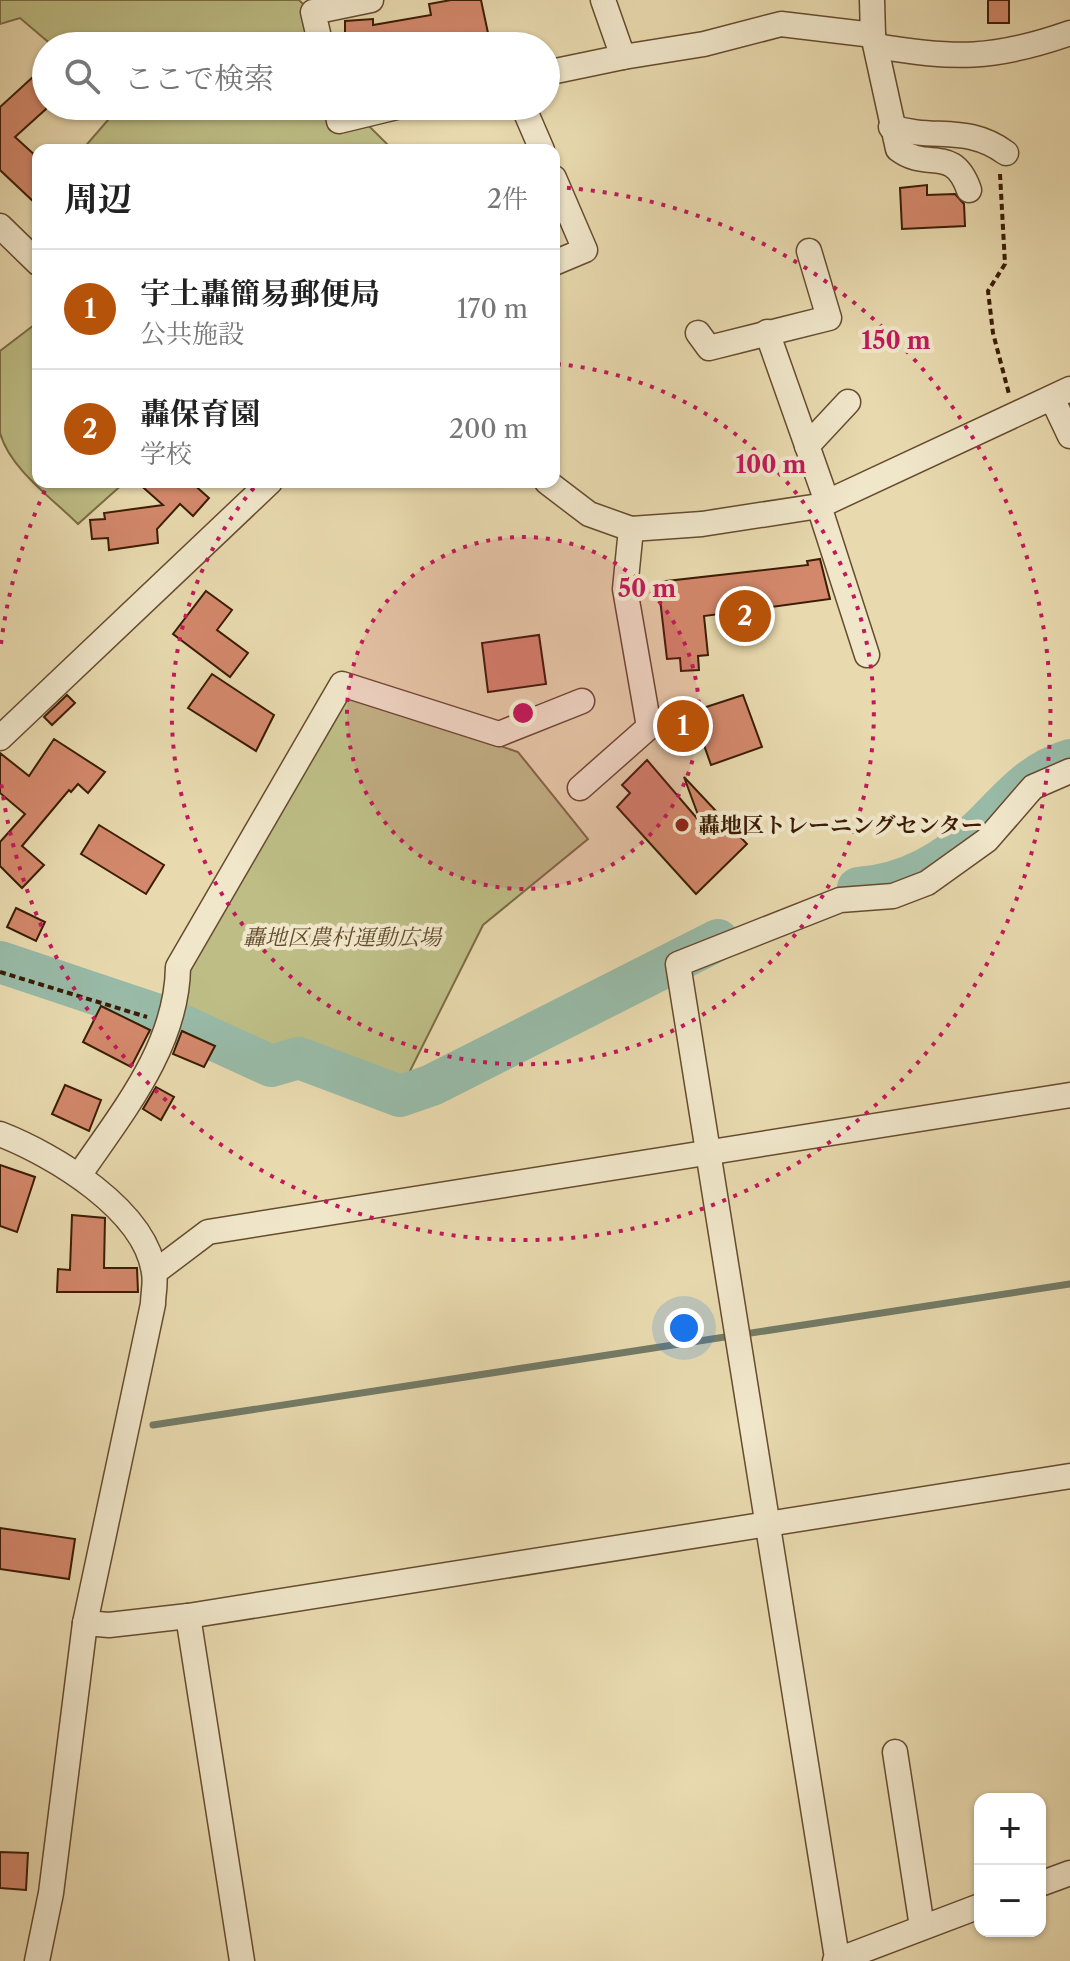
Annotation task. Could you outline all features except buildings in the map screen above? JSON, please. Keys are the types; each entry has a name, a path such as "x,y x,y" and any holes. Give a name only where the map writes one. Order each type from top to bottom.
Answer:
{"street":[{"path":"318,32 313,12 371,0"},
{"path":"603,0 623,57"},
{"path":"872,0 874,41 898,149 909,158 948,161 963,171 969,190"},
{"path":"560,70 704,44 781,24 962,56 1000,54 1070,33"},
{"path":"529,120 539,144"},
{"path":"891,127 914,134 996,146"},
{"path":"560,192 585,250 560,260"},
{"path":"0,226 32,257"},
{"path":"698,333 709,348 829,318 809,251"},
{"path":"767,332 807,446 867,655"},
{"path":"555,488 589,514 631,529 702,524 823,504 1061,394 1070,436"},
{"path":"807,446 848,402"},
{"path":"0,738 264,488"},
{"path":"580,788 649,727 625,589 631,529"},
{"path":"80,1174 140,1086 169,1024 177,999 178,967 342,684 499,734 582,701"},
{"path":"974,1908 836,1960 678,964 840,900 893,896 927,883 987,840 1033,787 1070,771"},
{"path":"155,1272 208,1232 1070,1095"},
{"path":"0,1134 34,1147 80,1174 139,1233 155,1272 153,1304 85,1623 51,1893 37,1961"},
{"path":"85,1623 109,1625 188,1616 1070,1476"},
{"path":"188,1616 242,1961"},
{"path":"895,1752 922,1927"},
{"path":"1046,1882 1070,1873"}],"path":[{"path":"996,146 1002,179 1005,264 988,291 993,333 1015,415"},
{"path":"0,972 169,1024"}],"green space":[{"path":"0,0 299,0 306,7 312,32 36,32 20,18 0,24"},
{"path":"108,120 362,120 387,144 87,144"},
{"path":"32,327 32,481 13,459 0,433 0,351"},
{"path":"39,488 118,488 78,524"},
{"name":"轟地区農村運動広場","path":"345,693 518,752 588,839 483,925 402,1087 284,1045 274,1060 178,1015 183,971"}],"waterway":[{"path":"858,888 893,882 941,860 970,839 1033,779 1070,760"},
{"path":"0,962 164,1017 271,1066 299,1058 400,1096 432,1085 718,940"},
{"path":"153,1425 1070,1284"}],"place":[{"name":"轟保育園","path":"745,616"},
{"name":"宇土轟簡易郵便局","path":"683,726"},
{"name":"轟地区トレーニングセンター","path":"682,825"}]}
